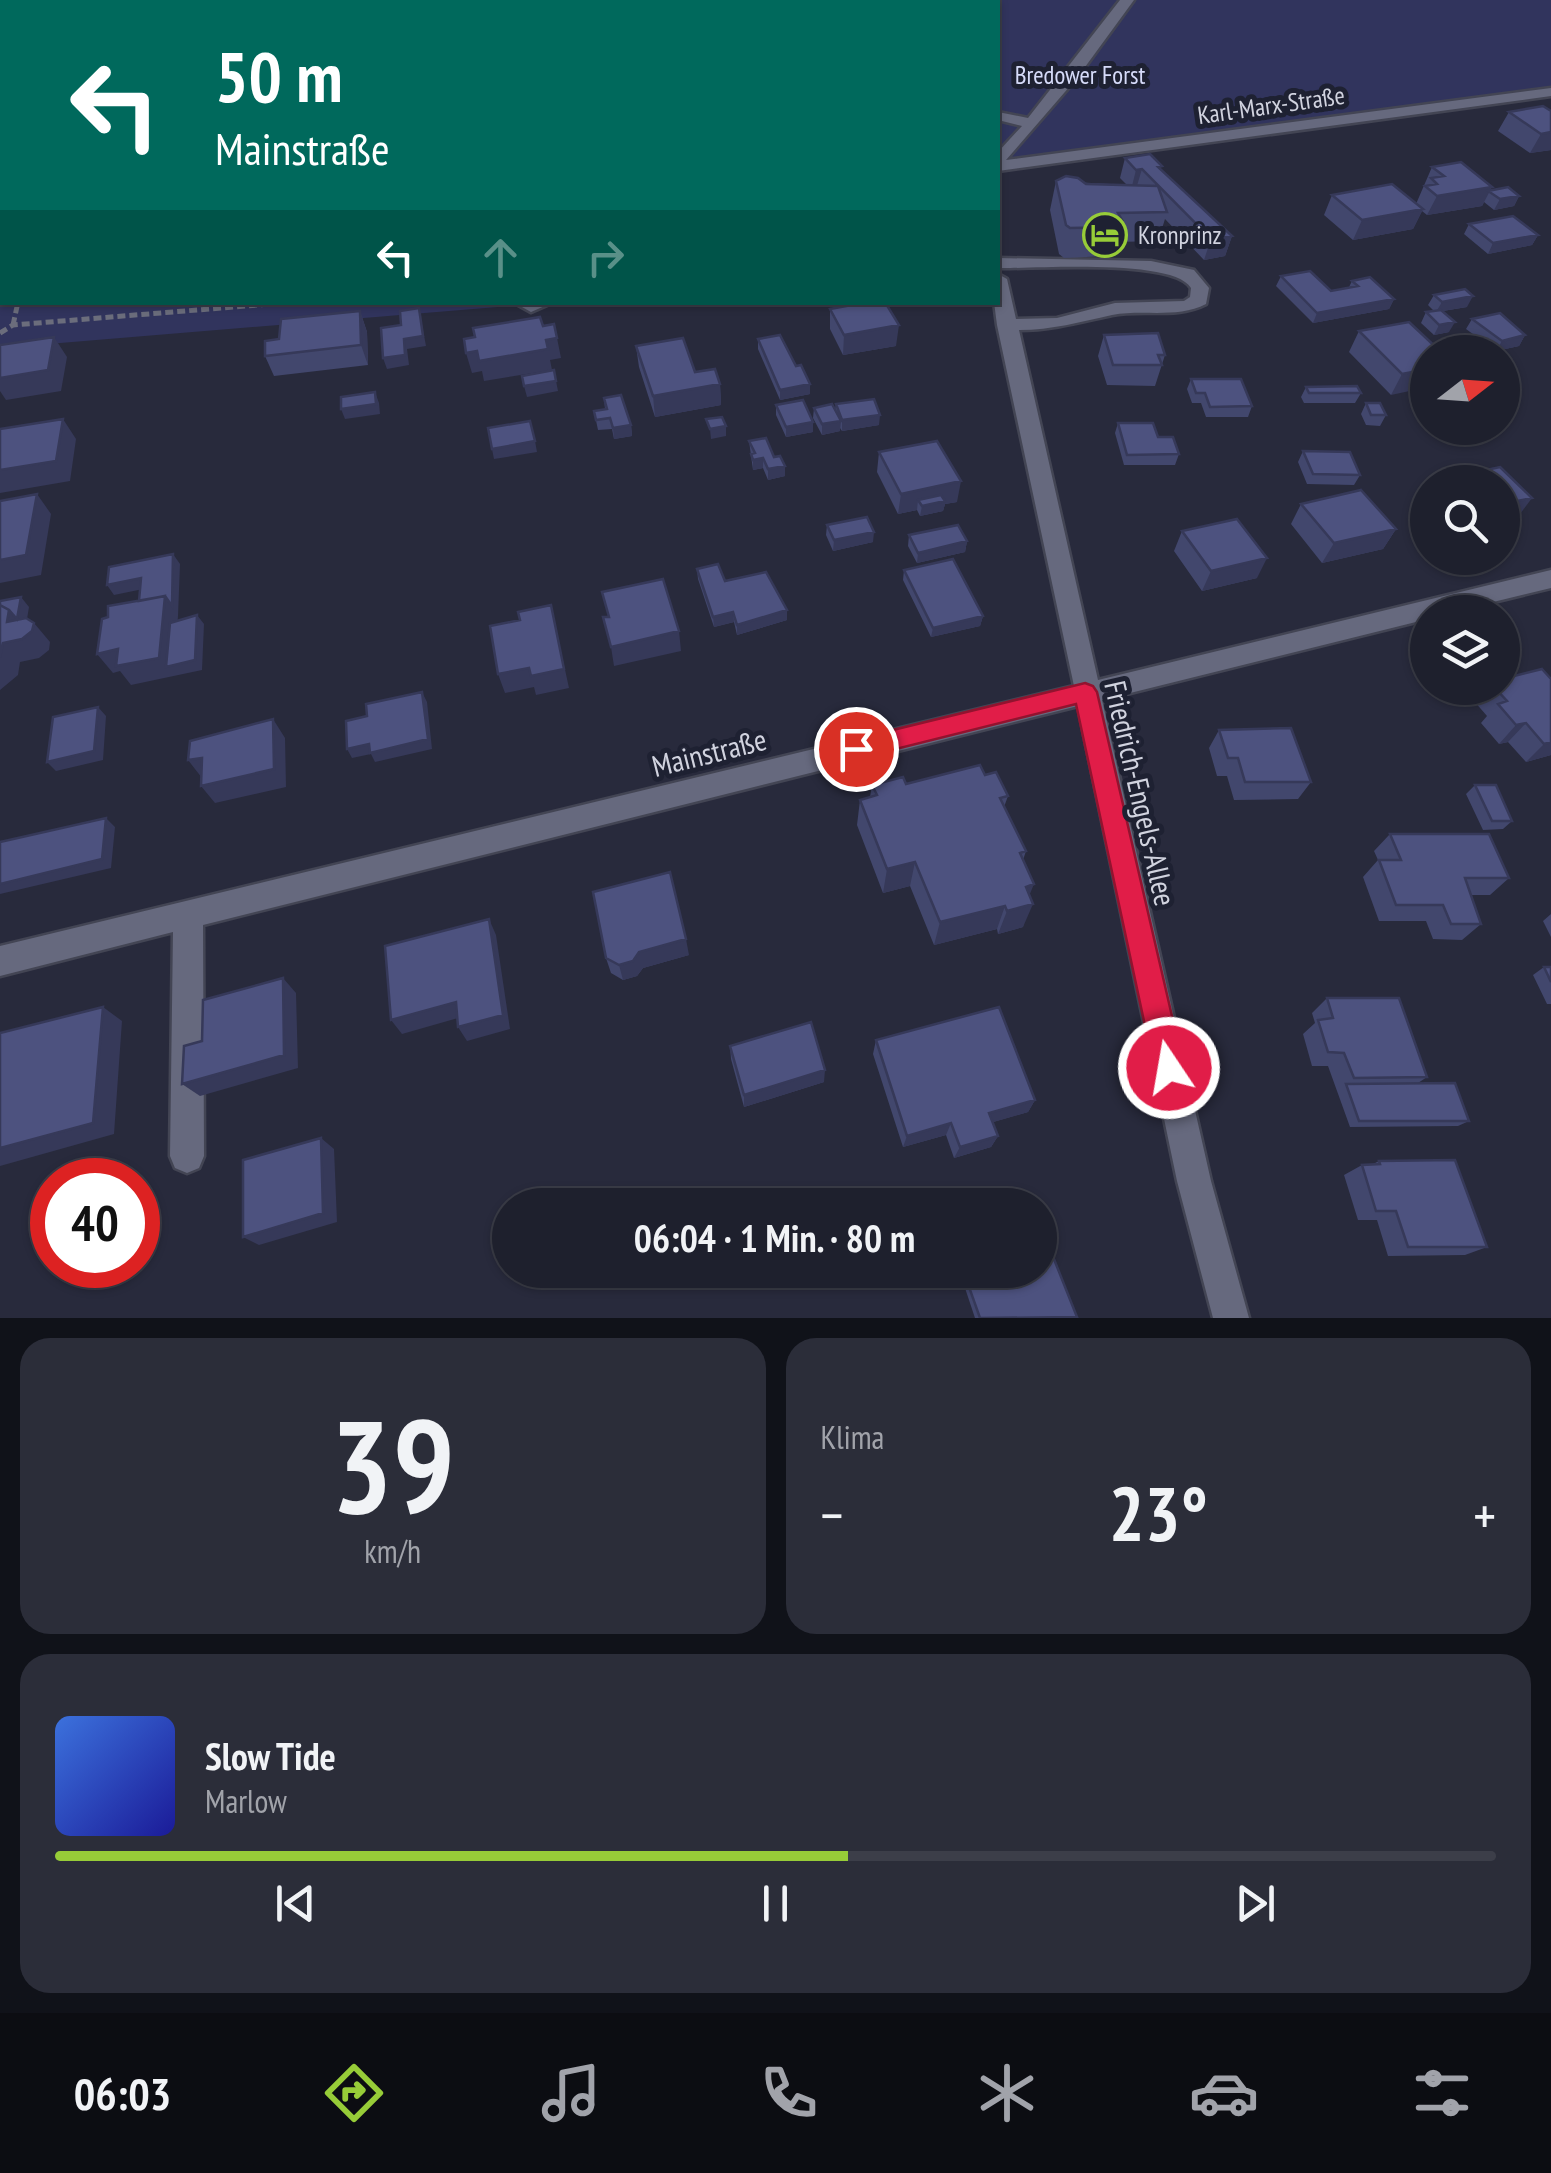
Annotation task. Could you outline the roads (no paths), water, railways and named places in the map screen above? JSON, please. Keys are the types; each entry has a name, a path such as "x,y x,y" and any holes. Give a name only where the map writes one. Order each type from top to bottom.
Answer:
{"street":[{"path":"1000,157 1008,152 1126,0"},
{"name":"Karl-Marx-Straße","path":"1000,166 1551,92"},
{"path":"1000,116 1031,123"},
{"path":"1000,263 1159,267 1190,275 1202,292 1199,300 1188,306 1115,309 1057,324 1007,325"},
{"name":"Friedrich-Engels-Allee","path":"1000,289 1194,1181 1231,1318"},
{"name":"Mainstraße","path":"0,960 1551,579"},
{"path":"187,1156 188,914"}],"place":[{"name":"Kronprinz","path":"1105,235"}],"park label":[{"name":"Bredower Forst","path":"1080,75"}]}
